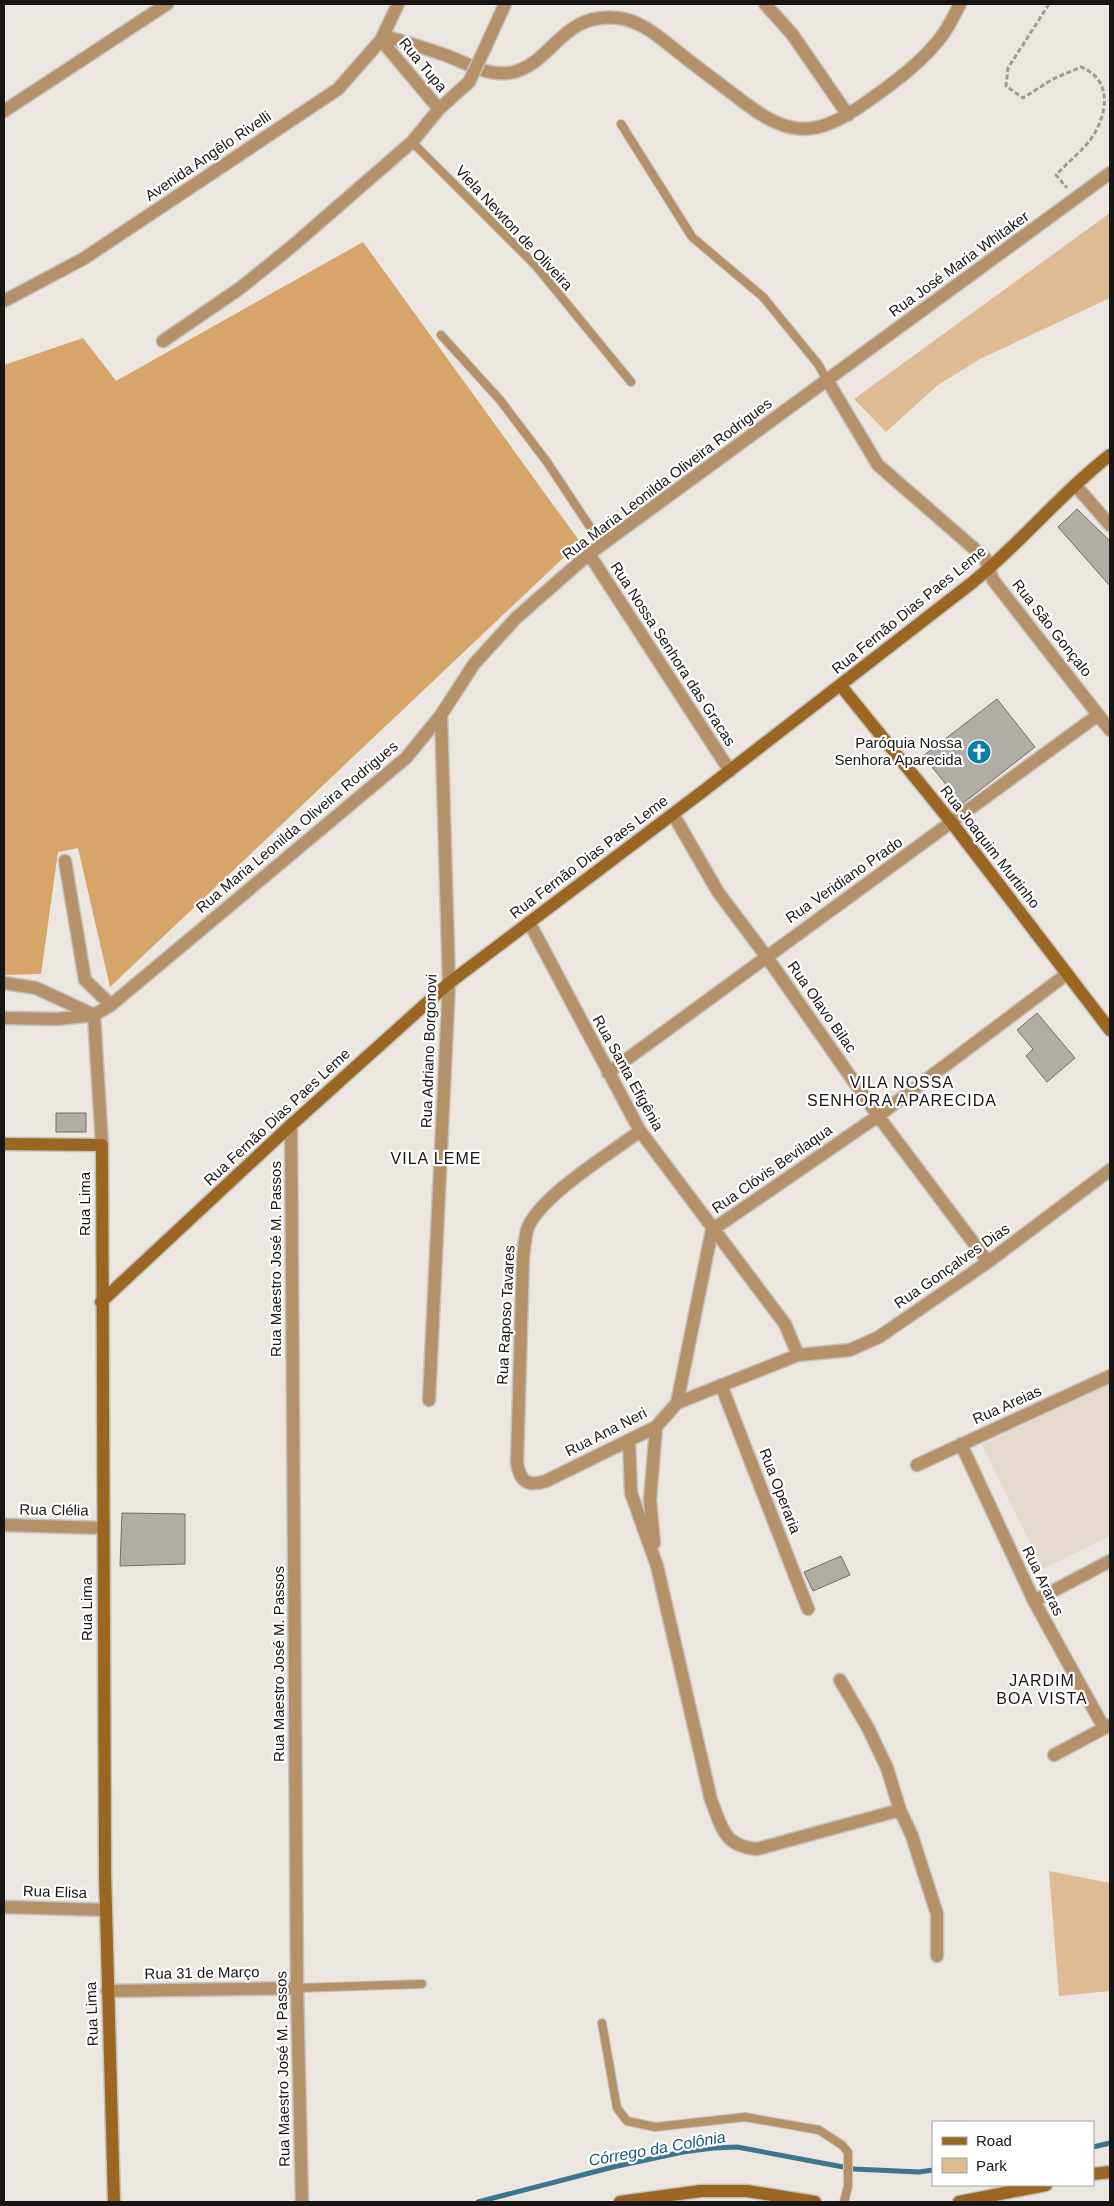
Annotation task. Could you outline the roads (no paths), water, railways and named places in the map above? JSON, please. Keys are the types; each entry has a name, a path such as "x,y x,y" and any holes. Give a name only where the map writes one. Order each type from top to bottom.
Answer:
{"main road":[{"name":"Rua Fernão Dias Paes Leme","path":"101,1302 449,983 841,686 990,568 1075,484 1110,455"},
{"name":"Rua Joaquim Murtinho","path":"841,686 952,823 1110,1030"},
{"path":"4,1144 102,1144"},
{"name":"Rua Lima","path":"102,1144 101,1302 106,1910 114,2202"},
{"path":"1094,2174 1110,2172"},
{"path":"959,2202 1041,2186"},
{"path":"620,2202 701,2191 747,2191 796,2201 815,2202"}],"street":[{"path":"4,111 167,4"},
{"name":"Avenida Angêlo Rivelli","path":"4,301 83,259 338,89 383,38 398,4"},
{"path":"162,341 239,289 290,248 412,142 439,110 469,82 505,4"},
{"path":"765,4 792,34 848,115"},
{"path":"383,38 447,56 484,71 504,73 513,72 525,67 572,28 589,20 619,18 637,23 657,35 758,114 787,127 800,129 831,124 848,115 897,80 924,57 944,33 960,4"},
{"name":"Rua Tupa","path":"383,38 439,110"},
{"name":"Rua José Maria Whitaker","path":"827,380 1110,173"},
{"name":"Rua Maria Leonilda Oliveira Rodrigues","path":"94,1015 111,1005 406,758 441,715 474,664 516,618 589,554 827,380"},
{"name":"Rua São Gonçalo","path":"827,380 878,465 985,558 993,580 1110,730"},
{"path":"1075,484 1110,525"},
{"name":"Rua Nossa Senhora das Gracas","path":"589,554 730,771"},
{"name":"Rua Adriano Borgonovi","path":"429,1400 449,983 441,715"},
{"name":"Rua Veridiano Prado","path":"608,1073 1098,715"},
{"name":"Rua Olavo Bilac","path":"673,814 718,892 766,956 878,1116 988,1262"},
{"path":"64,861 84,980 111,1005"},
{"name":"Rua Santa Efigênia","path":"529,922 640,1131 712,1230 785,1324 798,1355"},
{"name":"Rua Clóvis Bevilaqua","path":"712,1230 878,1116 1067,974"},
{"path":"4,983 36,988 94,1015"},
{"path":"4,1018 57,1019 94,1015"},
{"name":"Rua Lima","path":"94,1015 102,1144"},
{"name":"Rua Maestro José M. Passos","path":"292,1125 297,1988 302,2202"},
{"name":"Rua Raposo Tavares","path":"517,1463 523,1257 528,1230 538,1210 555,1194 640,1131"},
{"name":"Rua Gonçalves Dias","path":"798,1355 850,1350 879,1338 988,1262 1110,1170"},
{"path":"677,1403 712,1230"},
{"name":"Rua Ana Neri","path":"517,1463 519,1475 527,1482 536,1484 546,1481 656,1426 677,1403 798,1355"},
{"name":"Rua Areias","path":"917,1465 1110,1376"},
{"name":"Rua Operaria","path":"721,1386 808,1609"},
{"path":"656,1426 650,1500 657,1566"},
{"path":"628,1440 631,1492 657,1566 711,1800 724,1834 742,1848 757,1849 900,1810"},
{"name":"Rua Araras","path":"961,1444 1034,1601 1107,1726"},
{"name":"Rua Clélia","path":"4,1526 103,1528"},
{"path":"1034,1601 1110,1561"},
{"path":"840,1680 868,1728 887,1768 900,1810 912,1836 937,1914 937,1956"},
{"path":"1054,1755 1107,1726"},
{"name":"Rua Elisa","path":"4,1907 106,1910"},
{"name":"Rua 31 de Março","path":"107,1990 297,1988"}],"lane":[{"path":"621,124 692,237 763,297 818,364 827,380"},
{"name":"Viela Newton de Oliveira","path":"412,142 536,266 631,382"},
{"path":"441,335 500,400 548,462 602,545"},
{"path":"297,1988 422,1984"},
{"path":"602,2023 617,2108 627,2121 654,2127 745,2117 819,2130 842,2144 848,2152 848,2186 844,2202"}],"waterway":[{"name":"Córrego da Colônia","path":"1094,2147 1110,2143"},
{"name":"Córrego da Colônia","path":"478,2202 613,2167 683,2152 713,2148 737,2147 854,2169 919,2172 932,2170"}],"place":[{"name":"Paróquia Nossa Senhora Aparecida","path":"979,752"}],"district":[{"name":"VILA NOSSA SENHORA APARECIDA","path":"902,1091"},
{"name":"VILA LEME","path":"436,1158"},
{"name":"JARDIM BOA VISTA","path":"1042,1689"}]}
